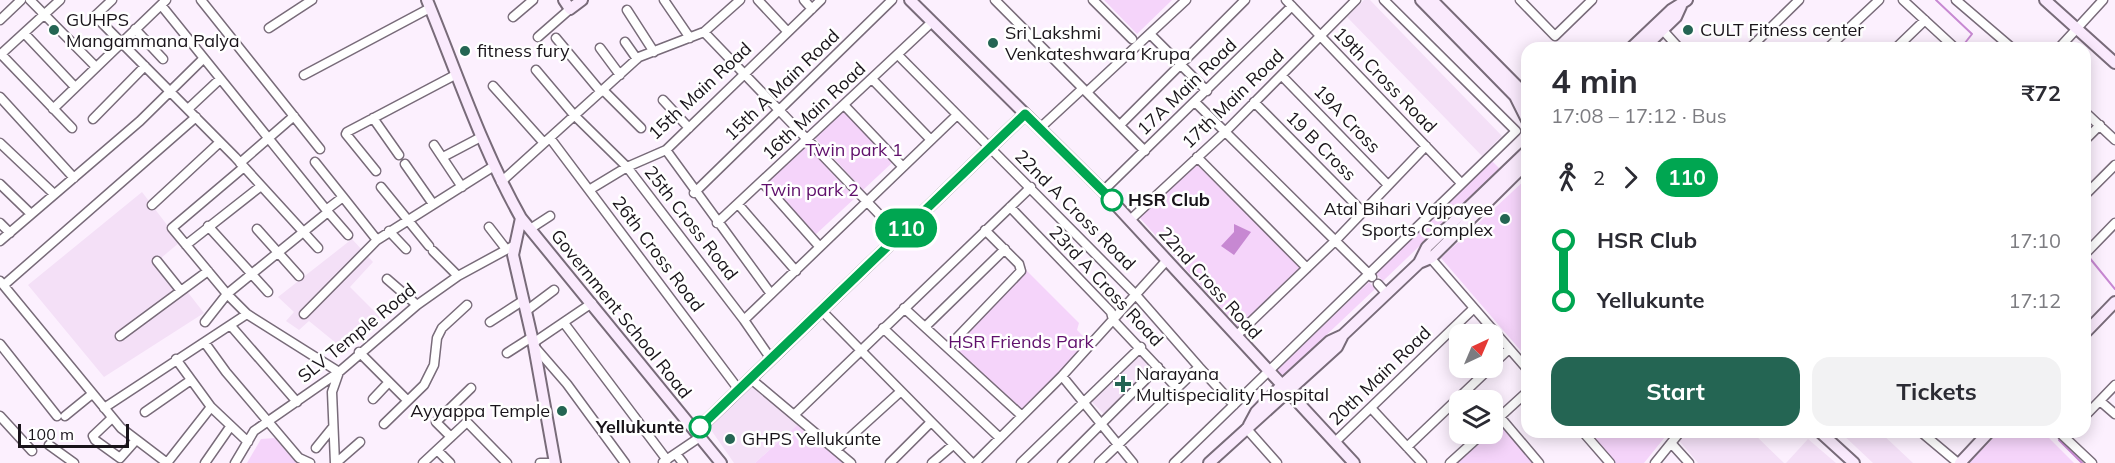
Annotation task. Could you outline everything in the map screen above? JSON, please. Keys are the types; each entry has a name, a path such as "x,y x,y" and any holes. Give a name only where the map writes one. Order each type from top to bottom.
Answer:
{"main road":[{"path":"567,4 582,0"},
{"name":"22nd Cross Road","path":"910,0 1103,190 1353,463"},
{"path":"1421,0 1505,86 1521,98"},
{"path":"1432,0 1521,97"},
{"path":"2045,0 2115,62"},
{"path":"1639,42 1676,17 1681,2"},
{"name":"Government School Road","path":"429,4 481,137 501,182 521,218 721,463"},
{"path":"1649,42 1660,27"},
{"path":"698,434 739,390 1025,114"},
{"path":"1428,255 1521,157"},
{"path":"1209,463 1248,427 1256,412 1285,388 1330,341 1343,335 1521,169"},
{"path":"521,218 511,247 533,342 554,463"},
{"path":"2091,324 2115,302"},
{"path":"1827,438 1854,463"},
{"path":"1959,463 1983,438"}],"street":[{"path":"0,20 21,0"},
{"path":"30,0 96,67"},
{"path":"60,0 1,55 72,128"},
{"path":"112,0 94,16 171,91 318,248"},
{"path":"201,0 320,149"},
{"path":"269,28 312,0"},
{"path":"513,17 533,0"},
{"path":"664,0 690,38"},
{"path":"501,182 637,60 704,32 740,0"},
{"path":"758,0 787,31"},
{"path":"804,0 812,9"},
{"name":"15th Main Road","path":"589,190 627,167 666,150 821,0"},
{"name":"15th A Main Road","path":"694,193 892,0"},
{"path":"995,0 1084,92 1145,150"},
{"path":"1093,0 1132,39"},
{"path":"1040,128 1084,92 1186,0"},
{"path":"1120,125 1245,0"},
{"name":"17th Main Road","path":"1130,220 1226,131 1356,0"},
{"path":"1174,463 1268,370 1372,278 1461,183 1516,131 1384,0"},
{"path":"1520,0 1555,36 1592,0"},
{"path":"1756,42 1799,0"},
{"path":"1834,42 1879,0"},
{"path":"1903,0 1946,42"},
{"path":"1956,0 2005,42"},
{"path":"2065,42 2103,0"},
{"path":"53,109 163,2 203,59 348,235"},
{"name":"19th Cross Road","path":"1289,3 1461,183"},
{"name":"17A Main Road","path":"1103,190 1207,91 1289,3"},
{"path":"304,75 429,4"},
{"path":"538,37 567,4"},
{"path":"627,10 654,52"},
{"path":"1902,42 1926,20"},
{"name":"16th Main Road","path":"717,223 932,22"},
{"path":"1660,27 1674,42"},
{"path":"135,29 163,59"},
{"path":"704,32 899,236"},
{"path":"24,33 75,87"},
{"path":"1150,34 1207,91"},
{"path":"556,38 602,91 641,128"},
{"path":"625,42 637,60"},
{"path":"600,48 620,75"},
{"name":"22nd A Cross Road","path":"898,55 1135,294 1234,405"},
{"path":"0,241 74,178 171,91 203,59"},
{"path":"93,119 145,66"},
{"name":"25th Cross Road","path":"536,70 574,115 627,167 771,359"},
{"path":"375,171 346,134 457,74"},
{"name":"19A Cross","path":"1282,76 1388,185"},
{"path":"188,109 220,79"},
{"path":"872,79 931,141"},
{"name":"26th Cross Road","path":"493,86 547,141 589,190 739,390"},
{"path":"0,98 74,178"},
{"path":"663,100 689,128"},
{"path":"1195,102 1336,240 1387,294"},
{"name":"19 B Cross","path":"1254,102 1363,212"},
{"path":"844,105 903,166"},
{"path":"744,320 957,115"},
{"path":"294,116 268,136 242,165 172,228 226,294 247,314 339,372 332,392 336,463"},
{"path":"196,117 2,283 112,418 166,463 211,407"},
{"path":"2091,117 2115,140"},
{"path":"373,118 399,155"},
{"path":"2091,134 2100,125"},
{"path":"443,158 481,137"},
{"path":"0,142 54,194"},
{"path":"152,205 220,142"},
{"path":"434,145 462,187"},
{"path":"1236,336 1336,240 1426,146"},
{"path":"666,150 694,193 771,294"},
{"path":"1197,157 1307,268"},
{"path":"315,162 377,240"},
{"path":"405,164 433,204"},
{"path":"2091,189 2115,165"},
{"path":"304,314 377,240 494,166"},
{"path":"762,182 819,246"},
{"path":"0,184 31,214"},
{"path":"186,245 261,186"},
{"path":"794,415 1030,187"},
{"path":"381,188 431,248 458,276"},
{"path":"205,322 226,294 343,197"},
{"path":"738,204 796,271"},
{"name":"23rd A Cross Road","path":"1010,207 1111,312 1113,320 1142,347 1177,388"},
{"path":"530,229 550,216"},
{"path":"0,223 10,232"},
{"path":"2091,248 2115,223"},
{"path":"208,226 268,292"},
{"path":"489,227 511,247"},
{"path":"257,229 299,276"},
{"path":"948,347 1019,274 1019,264 986,230"},
{"path":"389,231 406,249"},
{"name":"SLV Temple Road","path":"236,463 254,431 268,420 339,372 359,352 417,305 458,276 511,247"},
{"path":"925,327 1005,249"},
{"path":"1428,255 1521,362"},
{"path":"822,311 930,423 973,463 1062,376 1167,260"},
{"path":"157,261 181,291"},
{"path":"120,336 208,272"},
{"path":"387,279 417,305"},
{"path":"490,322 554,291"},
{"path":"507,353 533,342 592,303"},
{"path":"384,424 424,386 434,365 437,338 442,328 467,305"},
{"path":"904,308 1022,416"},
{"name":"20th Main Road","path":"1335,442 1473,309"},
{"path":"104,408 247,314"},
{"path":"564,323 665,462 698,434"},
{"path":"231,326 297,402"},
{"path":"883,328 1000,438"},
{"path":"533,342 625,463"},
{"path":"205,343 226,372 299,458 310,463"},
{"path":"0,344 61,416 92,394"},
{"path":"1021,463 1142,347"},
{"path":"1503,355 1509,349"},
{"path":"359,352 407,400"},
{"path":"176,359 211,407 248,442"},
{"path":"1062,463 1158,367"},
{"path":"1099,463 1198,367"},
{"path":"1062,376 1133,463"},
{"path":"1407,447 1479,378"},
{"path":"751,379 851,463"},
{"path":"145,412 190,380"},
{"path":"373,399 389,382"},
{"path":"2091,410 2115,385"},
{"path":"451,437 436,422 471,388"},
{"path":"836,450 900,392"},
{"path":"1503,414 1521,398"},
{"path":"2100,400 2115,414"},
{"path":"1371,408 1422,463"},
{"path":"0,416 32,451"},
{"path":"112,418 93,436 94,440 120,458 136,440"},
{"path":"1503,421 1539,463"},
{"path":"423,463 467,422 507,463"},
{"path":"890,463 930,423"},
{"path":"316,448 333,426"},
{"path":"205,463 230,427"},
{"path":"1248,427 1277,463"},
{"path":"1588,438 1610,463"},
{"path":"1655,463 1675,438"},
{"path":"1928,438 1959,463"},
{"path":"2068,438 2092,463"},
{"path":"336,463 360,441"},
{"path":"1671,443 1689,463"},
{"path":"1450,463 1471,444"},
{"path":"48,445 74,463"},
{"path":"932,463 953,445"},
{"path":"437,450 450,463"},
{"path":"676,454 683,463"},
{"path":"540,463 554,463"}],"shaded area":[{"path":"1364,0 1370,0 1502,136 1482,156 1347,17"},
{"path":"142,192 180,242 161,258 204,313 104,377 28,285"},
{"path":"1234,224 1251,232 1234,255 1221,246 1234,232"},
{"path":"352,239 373,262 350,287 380,317 347,352 309,321 299,330 286,321 294,312 278,297"},
{"name":"Narayana Multispeciality Hospital","path":"1142,352 1155,366 1105,415 1091,401"},
{"path":"751,386 797,425 755,463 734,463 709,427"},
{"path":"1677,438 1758,438 1784,463 1698,463"},
{"path":"1846,438 1886,438 1913,463 1873,463"},
{"path":"1808,439 1836,463 1786,463"}],"green space":[{"path":"1104,0 1172,0 1137,34"},
{"name":"Twin park 1","path":"845,110 893,162 863,190 815,138"},
{"name":"Twin park 2","path":"806,145 855,198 814,236 765,183"},
{"path":"1490,159 1500,169 1383,281 1375,273"},
{"name":"HSR Club","path":"1197,165 1301,267 1238,327 1139,217"},
{"path":"1521,184 1521,351 1503,330 1503,324 1498,324 1441,258"},
{"name":"HSR Friends Park","path":"1026,270 1079,323 1077,330 1089,342 1023,412 948,343"},
{"path":"1369,282 1375,289 1282,377 1276,371"},
{"path":"797,425 844,463 755,463"},
{"path":"1503,427 1534,463 1455,463 1477,444 1503,444"},
{"path":"275,438 293,459 301,463 247,463 261,439"},
{"path":"1594,438 1664,438 1644,463 1615,463"},
{"path":"1993,438 2049,438 2074,463 1969,463"}],"waterway":[{"path":"1936,0 1972,34 1966,42"},
{"path":"2091,260 2115,289"},
{"path":"2059,440 2082,463"}],"bus line":[{"name":"110","path":"700,427 1025,114 1112,200"}],"place":[{"name":"GUHPS Mangammana Palya","path":"54,30"},
{"name":"CULT Fitness center","path":"1688,30"},
{"name":"Sri Lakshmi Venkateshwara Krupa","path":"993,43"},
{"name":"fitness fury","path":"465,51"},
{"name":"HSR Club","path":"1112,200"},
{"name":"Atal Bihari Vajpayee Sports Complex","path":"1505,219"},
{"name":"Narayana Multispeciality Hospital","path":"1123,384"},
{"name":"Ayyappa Temple","path":"562,411"},
{"name":"Yellukunte","path":"700,427"},
{"name":"GHPS Yellukunte","path":"730,439"}]}
